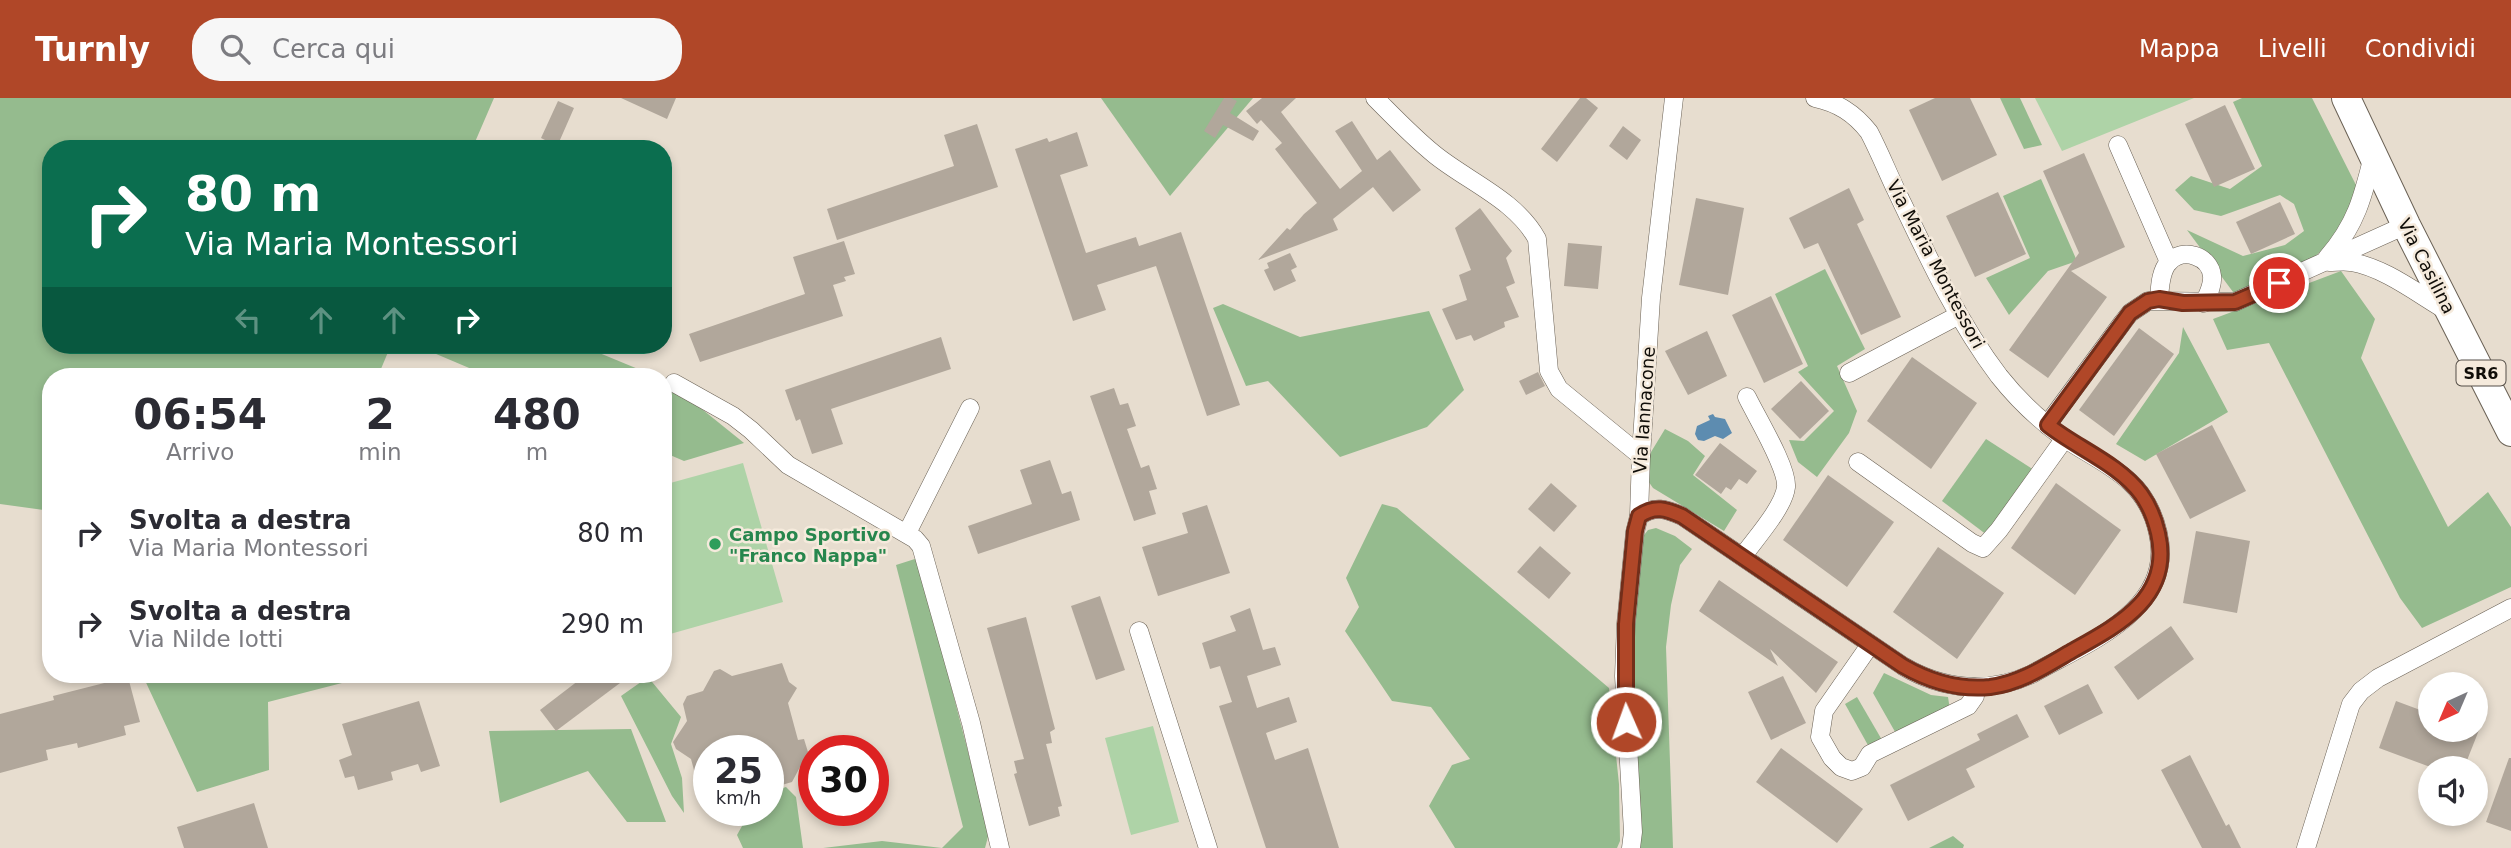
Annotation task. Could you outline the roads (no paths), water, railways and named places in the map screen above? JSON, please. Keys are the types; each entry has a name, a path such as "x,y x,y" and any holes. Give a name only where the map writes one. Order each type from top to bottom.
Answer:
{"main road":[{"name":"Via Casilina","path":"2346,98 2406,225 2511,432"}],"street":[{"path":"1375,98 1433,154 1516,212 1530,225 1537,239 1549,371 1559,389 1641,456"},
{"name":"Via Iannacone","path":"1631,848 1633,832 1624,676 1628,598 1639,516 1651,298 1674,98"},
{"name":"Via Maria Montessori","path":"1639,516 1652,509 1666,509 1682,516 1870,645 1917,674 1953,685 2003,685 2032,674 2127,617 2152,591 2161,561 2161,543 2157,526 2142,495 2118,472 2065,438 2023,404 2000,376 1959,315 1869,132 1844,108 1815,98"},
{"path":"2119,145 2169,262"},
{"path":"2322,263 2356,217 2373,156"},
{"path":"2048,425 2130,313 2148,301 2159,299 2204,303 2235,302 2406,225"},
{"path":"2159,299 2162,273 2169,262 2180,255 2193,255 2205,261 2212,272 2212,286 2204,303"},
{"path":"2322,263 2351,262 2389,276 2451,314"},
{"path":"1849,373 1959,315"},
{"path":"674,383 733,416 788,465 907,533 921,546 971,723 1000,848"},
{"path":"1743,556 1782,501 1787,485 1781,463 1747,397"},
{"path":"907,533 970,408"},
{"path":"1858,462 1972,543 1983,548 2065,438"},
{"path":"2306,848 2351,704 2361,691 2378,678 2511,608"},
{"path":"1139,631 1208,848"},
{"path":"1870,645 1824,711 1820,737 1832,758 1841,767 1852,771 1862,767 1870,754 1968,706 1975,696 1974,687"}],"water":[{"path":"1713,414 1725,419 1732,433 1723,439 1715,436 1704,441 1698,440 1695,434 1697,426 1710,420 1708,416"}],"place":[{"name":"Campo Sportivo \"Franco Nappa\"","path":"715,544"}]}
